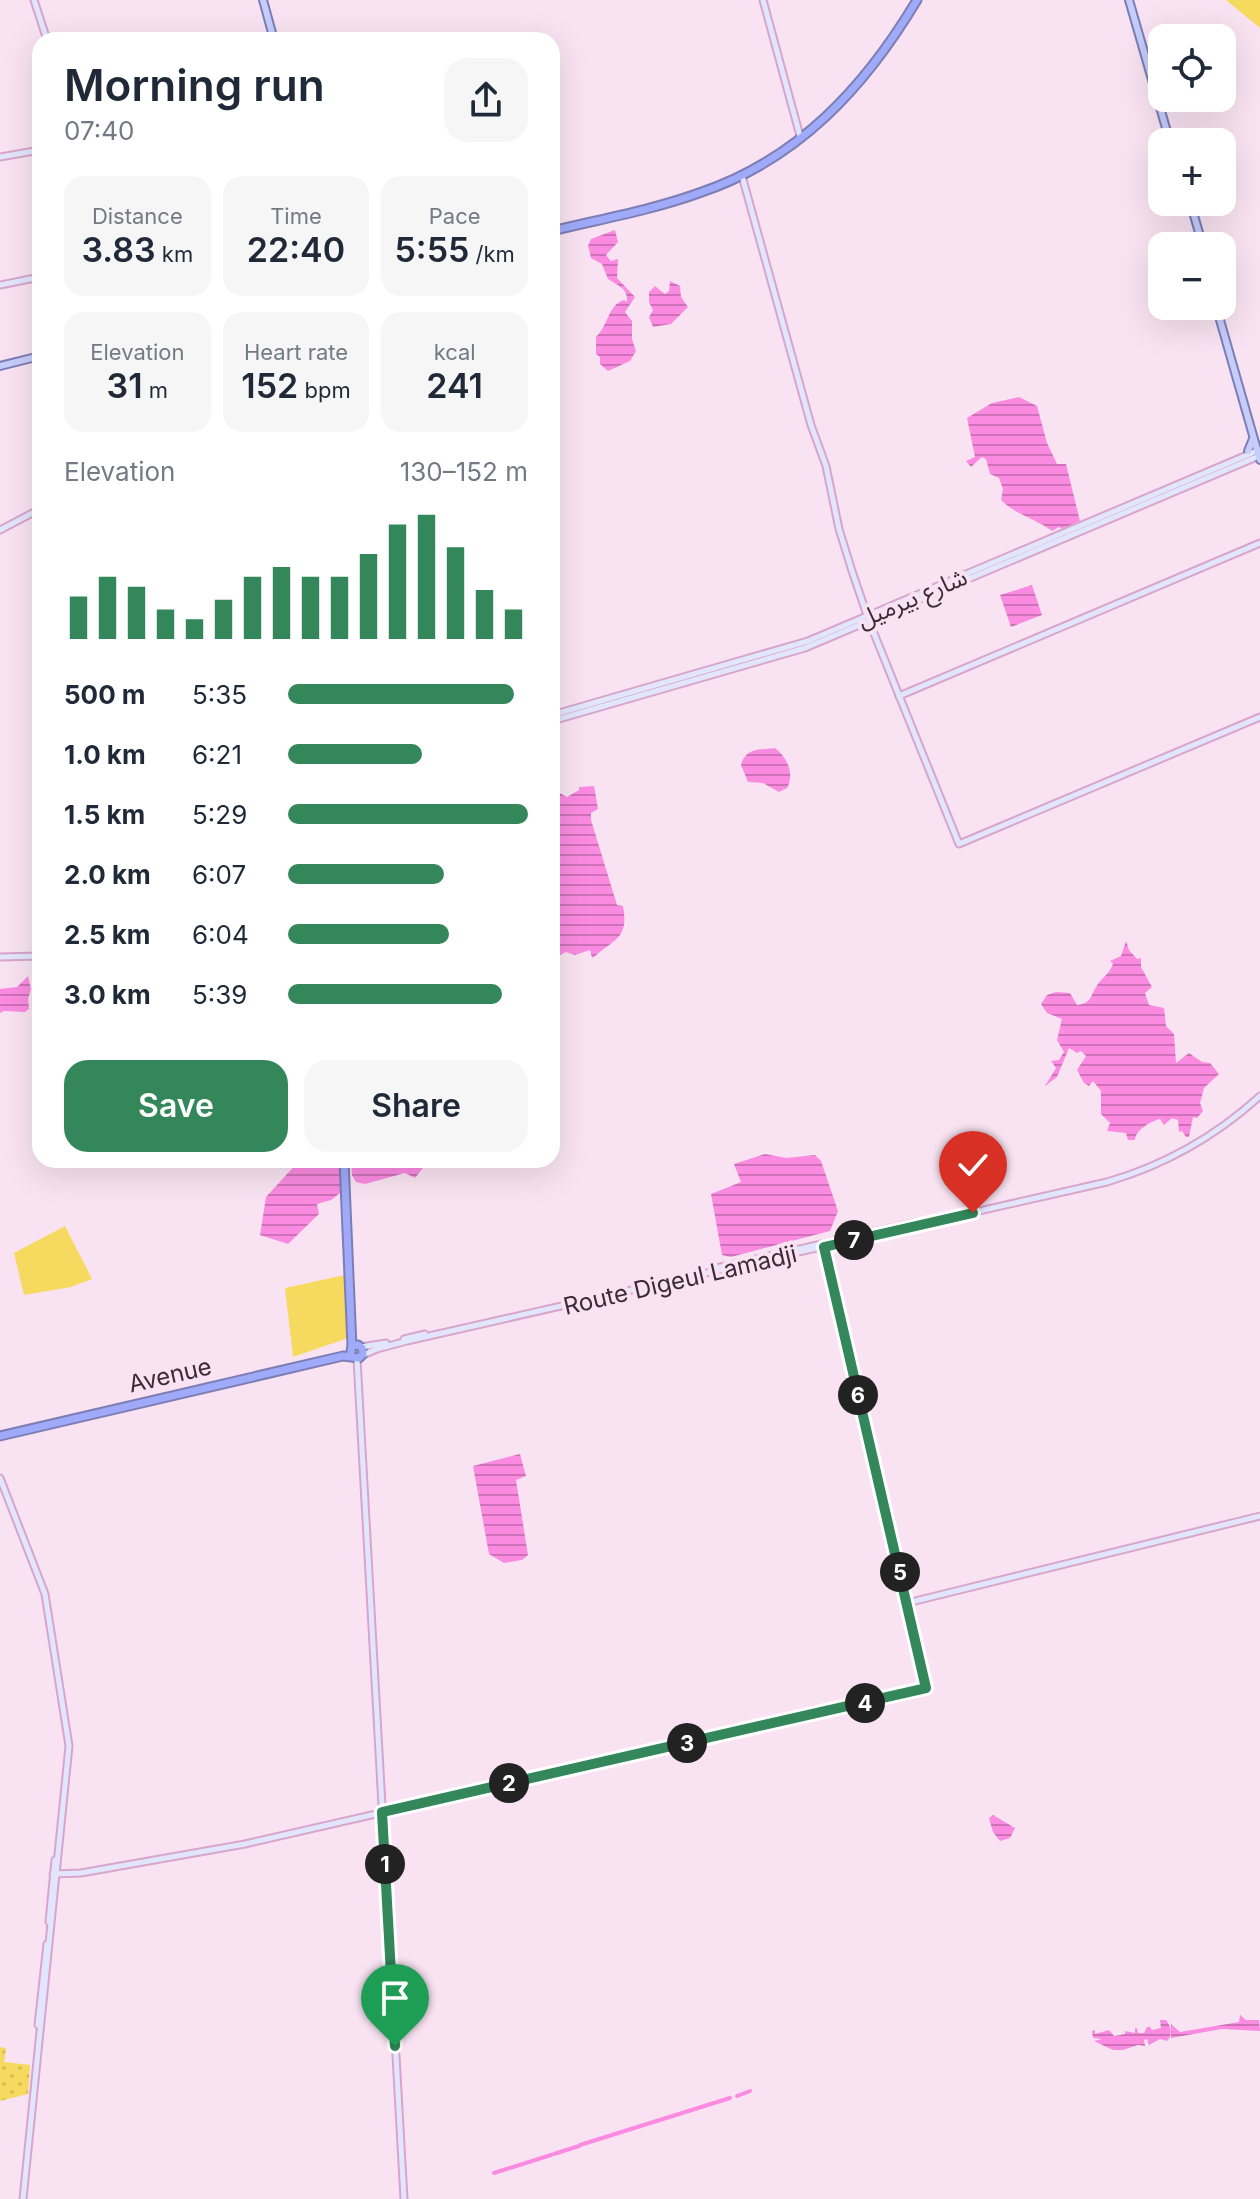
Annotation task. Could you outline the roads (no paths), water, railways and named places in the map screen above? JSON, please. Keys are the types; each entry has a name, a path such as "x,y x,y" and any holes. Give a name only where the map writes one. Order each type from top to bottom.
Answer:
{"highway":[{"path":"560,227 704,187 750,167 801,135 836,107 865,74 915,0"},
{"path":"560,227 696,195 742,176 798,143 838,107 881,57 915,0"},
{"path":"0,1433 356,1351 346,1168"}],"main road":[{"path":"261,0 270,32"},
{"path":"1131,0 1168,128"},
{"path":"1222,320 1256,453"},
{"path":"1222,320 1256,453"},
{"path":"0,367 32,359"}],"street":[{"path":"35,0 45,32"},
{"path":"764,0 801,135"},
{"path":"0,157 32,151"},
{"path":"742,176 811,425 826,466 839,529 868,619 959,844 1260,717"},
{"path":"0,285 32,279"},
{"name":"شارع بيرميل","path":"560,716 792,647 868,619 1256,453"},
{"name":"شارع بيرميل","path":"868,619 1256,453"},
{"path":"0,530 32,513"},
{"path":"899,696 1260,543"},
{"path":"0,957 32,956"},
{"path":"404,2199 356,1351 1106,1179 1153,1162 1199,1139 1260,1094"},
{"name":"Route Digeul Lamadji","path":"356,1351 377,1349 1103,1183 1131,1174 1201,1142 1260,1094"},
{"path":"55,1874 81,1873 218,1849 926,1688 824,1247"},
{"path":"0,1478 45,1594 66,1746 22,2199"},
{"path":"0,1485 38,1582 56,1672"},
{"path":"907,1603 1260,1516"}],"waterway":[{"path":"951,583 981,571"},
{"path":"934,590 944,586"},
{"path":"653,689 804,645"},
{"path":"560,716 628,697"},
{"path":"737,2096 750,2091"},
{"path":"580,2145 730,2098"},
{"path":"554,2154 579,2146"},
{"path":"494,2173 551,2155"}]}
